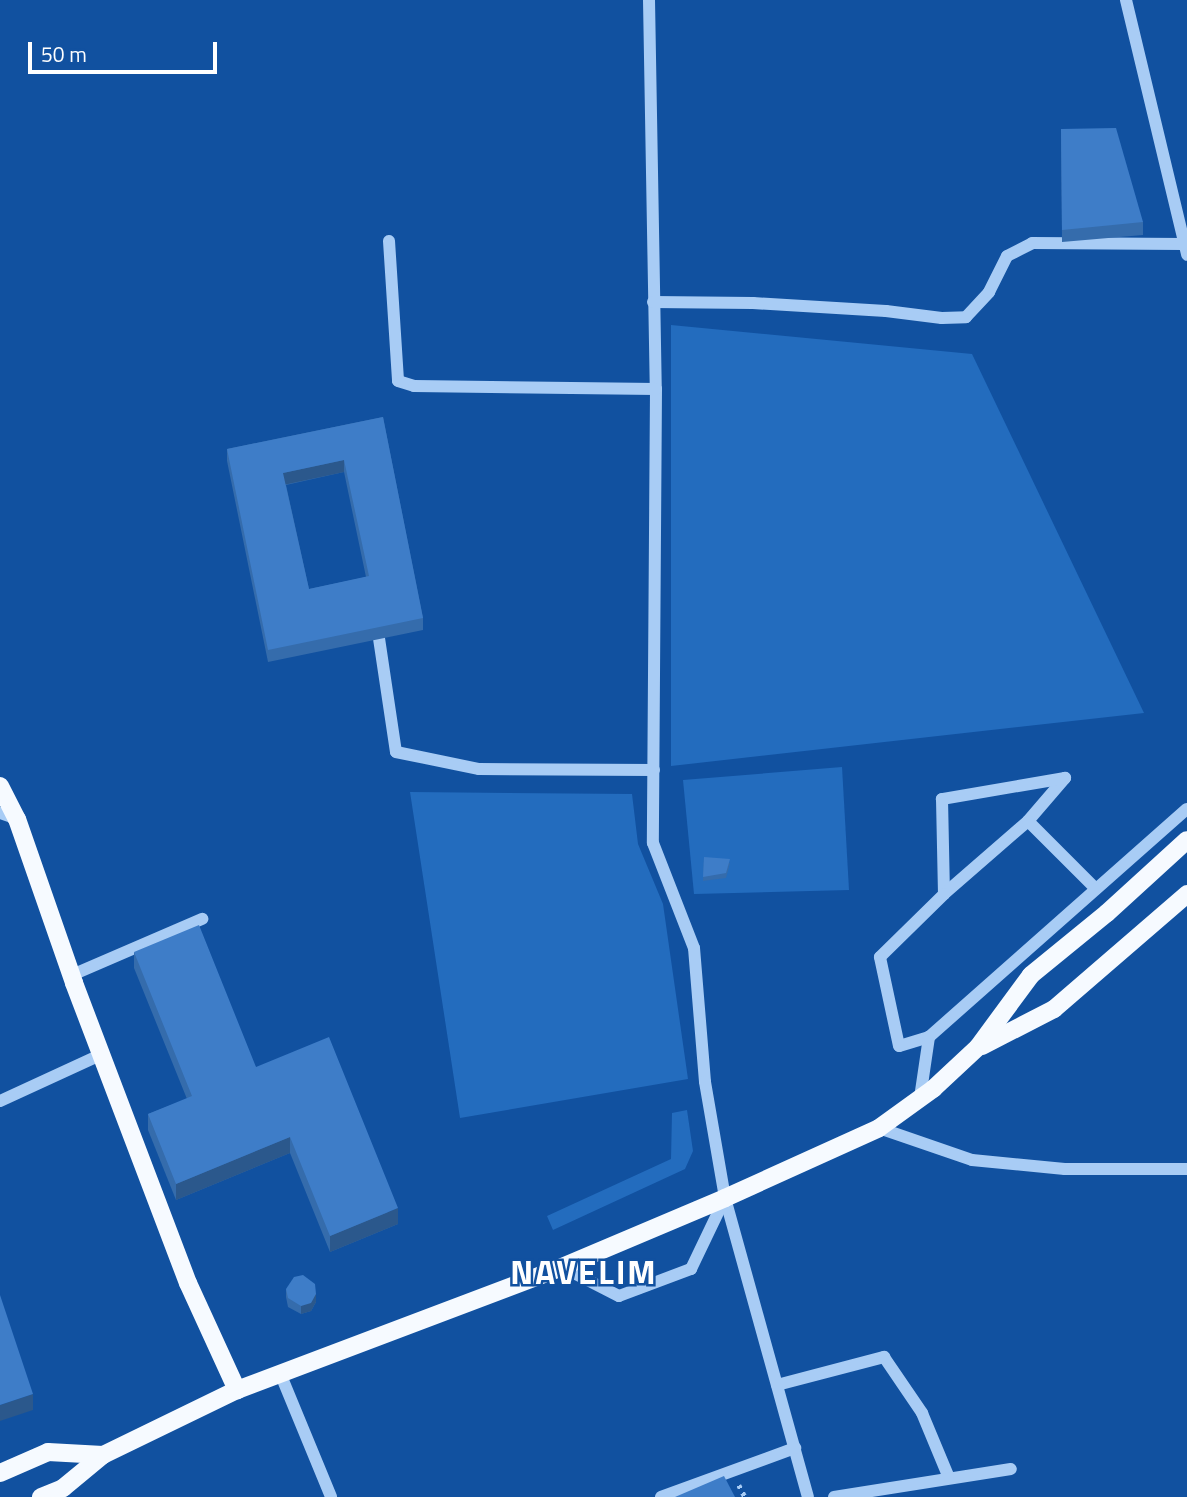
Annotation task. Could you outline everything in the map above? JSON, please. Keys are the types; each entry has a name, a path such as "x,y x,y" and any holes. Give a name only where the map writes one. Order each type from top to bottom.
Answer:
{"main road":[{"path":"0,786 8,816 72,975 188,1283 237,1390"},
{"path":"41,1497 63,1488 103,1455 237,1390 562,1267 725,1198 879,1128 920,1098 978,1047 1031,975 1107,913 1187,840"},
{"path":"978,1047 1054,1009 1187,894"},
{"path":"0,1473 48,1452 103,1455"}],"street":[{"path":"649,0 656,390 653,843 694,948 705,1082 725,1198 808,1497"},
{"path":"653,302 793,305 943,318 965,317 989,292 1007,256 1032,243 1186,249 1126,0"},
{"path":"389,242 398,381 414,386 656,390"},
{"path":"377,624 396,752 479,769 654,770"},
{"path":"944,894 943,799 1065,778 1028,821 944,894 880,957 899,1046 929,1037 1187,809"},
{"path":"1028,821 1096,890"},
{"path":"72,975 202,919"},
{"path":"920,1098 929,1037"},
{"path":"0,1101 102,1054"},
{"path":"879,1128 972,1160 1065,1169 1187,1169"},
{"path":"562,1267 619,1296 691,1269 725,1198"},
{"path":"777,1385 884,1357 922,1413 949,1478"},
{"path":"280,1373 331,1497"},
{"path":"662,1497 795,1448"},
{"path":"834,1497 1011,1469"}],"shaded area":[{"path":"671,325 972,354 1144,713 671,766"},
{"path":"842,767 849,890 694,894 683,780"},
{"path":"410,792 632,794 638,844 663,904 688,1079 460,1118"},
{"path":"687,1110 693,1151 685,1169 553,1230 547,1216 671,1159 672,1113"}],"building":[{"path":"1116,128 1143,222 1062,230 1061,129"},
{"path":"383,417 423,618 268,650 227,449","holes":["344,460 369,576 309,589 283,473"]},
{"path":"704,857 730,859 726,873 703,877"},
{"path":"199,925 256,1067 329,1037 398,1208 330,1236 290,1137 176,1184 148,1114 192,1096 134,952"},
{"path":"303,1275 315,1284 316,1294 311,1303 301,1306 288,1298 286,1289 294,1277"},
{"path":"0,1295 33,1394 0,1405"},
{"path":"724,1476 735,1497 675,1497"}],"district":[{"name":"NAVELIM","path":"584,1273"}]}
